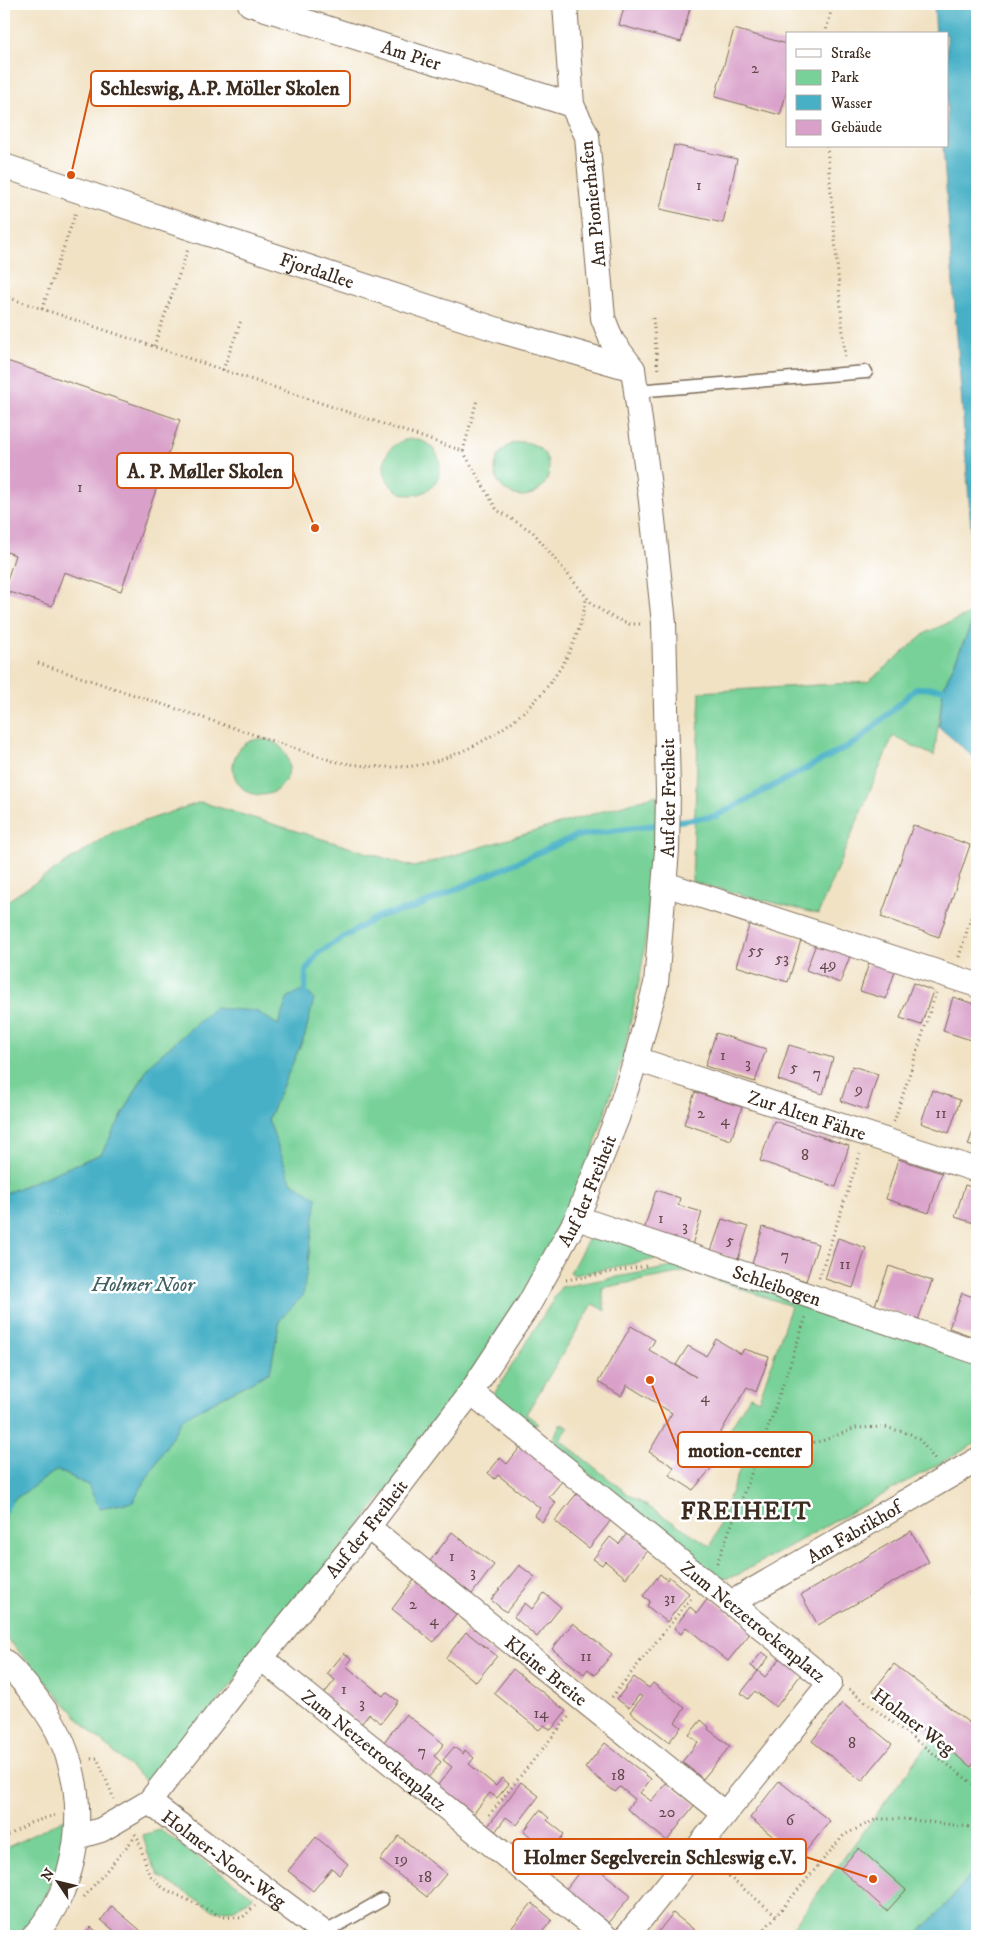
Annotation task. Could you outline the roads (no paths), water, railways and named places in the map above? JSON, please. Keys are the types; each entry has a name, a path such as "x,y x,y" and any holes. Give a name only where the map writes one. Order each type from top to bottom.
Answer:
{"street":[{"name":"Am Pier","path":"250,4 572,105"},
{"name":"Am Pionierhafen","path":"565,4 572,105 587,136 603,318 612,340 635,380"},
{"name":"Fjordallee","path":"4,166 501,331 635,380"},
{"name":"Auf der Freiheit","path":"77,1837 101,1830 149,1802 261,1658 368,1527 471,1392 529,1304 577,1218 617,1118 636,1059 656,984 667,850 668,791 664,623 635,380"},
{"path":"665,884 977,984"},
{"name":"Zur Alten Fähre","path":"636,1059 977,1170"},
{"name":"Schleibogen","path":"577,1218 977,1352"},
{"name":"Zum Netzetrockenplatz","path":"471,1392 830,1683 627,1936"},
{"name":"Am Fabrikhof","path":"731,1602 977,1460"},
{"name":"Kleine Breite","path":"368,1527 725,1814"},
{"name":"Zum Netzetrockenplatz","path":"261,1658 605,1936"},
{"path":"4,1661 51,1719 62,1741 70,1765 77,1801 77,1837 68,1876 53,1909 34,1936"},
{"name":"Holmer-Noor-Weg","path":"149,1802 322,1934"}],"lane":[{"path":"635,380 866,372"},
{"path":"322,1934 382,1900"}],"water":[{"path":"934,4 977,4 977,609 943,148 948,148 948,32 936,32"},
{"path":"977,612 977,760 939,727 943,689"},
{"name":"Holmer Noor","path":"305,989 314,999 305,1035 268,1119 291,1181 317,1198 303,1296 280,1319 270,1372 183,1418 133,1502 99,1508 88,1485 57,1470 9,1503 4,1501 4,1194 101,1154 150,1064 214,1008 256,1011 278,1025 288,997"},
{"path":"977,1867 977,1936 916,1936 944,1907"}],"waterway":[{"path":"672,822 716,816 858,741 917,688 943,689"},
{"path":"305,989 306,971 318,953 379,916 414,908 576,836 662,824"},
{"path":"4,1511 9,1503"}],"place":[{"name":"Schleswig, A.P. Möller Skolen","path":"71,175"},
{"name":"A. P. Møller Skolen","path":"315,528"},
{"name":"motion-center","path":"650,1380"},
{"name":"Holmer Segelverein Schleswig e.V.","path":"873,1879"}],"district":[{"name":"FREIHEIT","path":"746,1511"}]}
